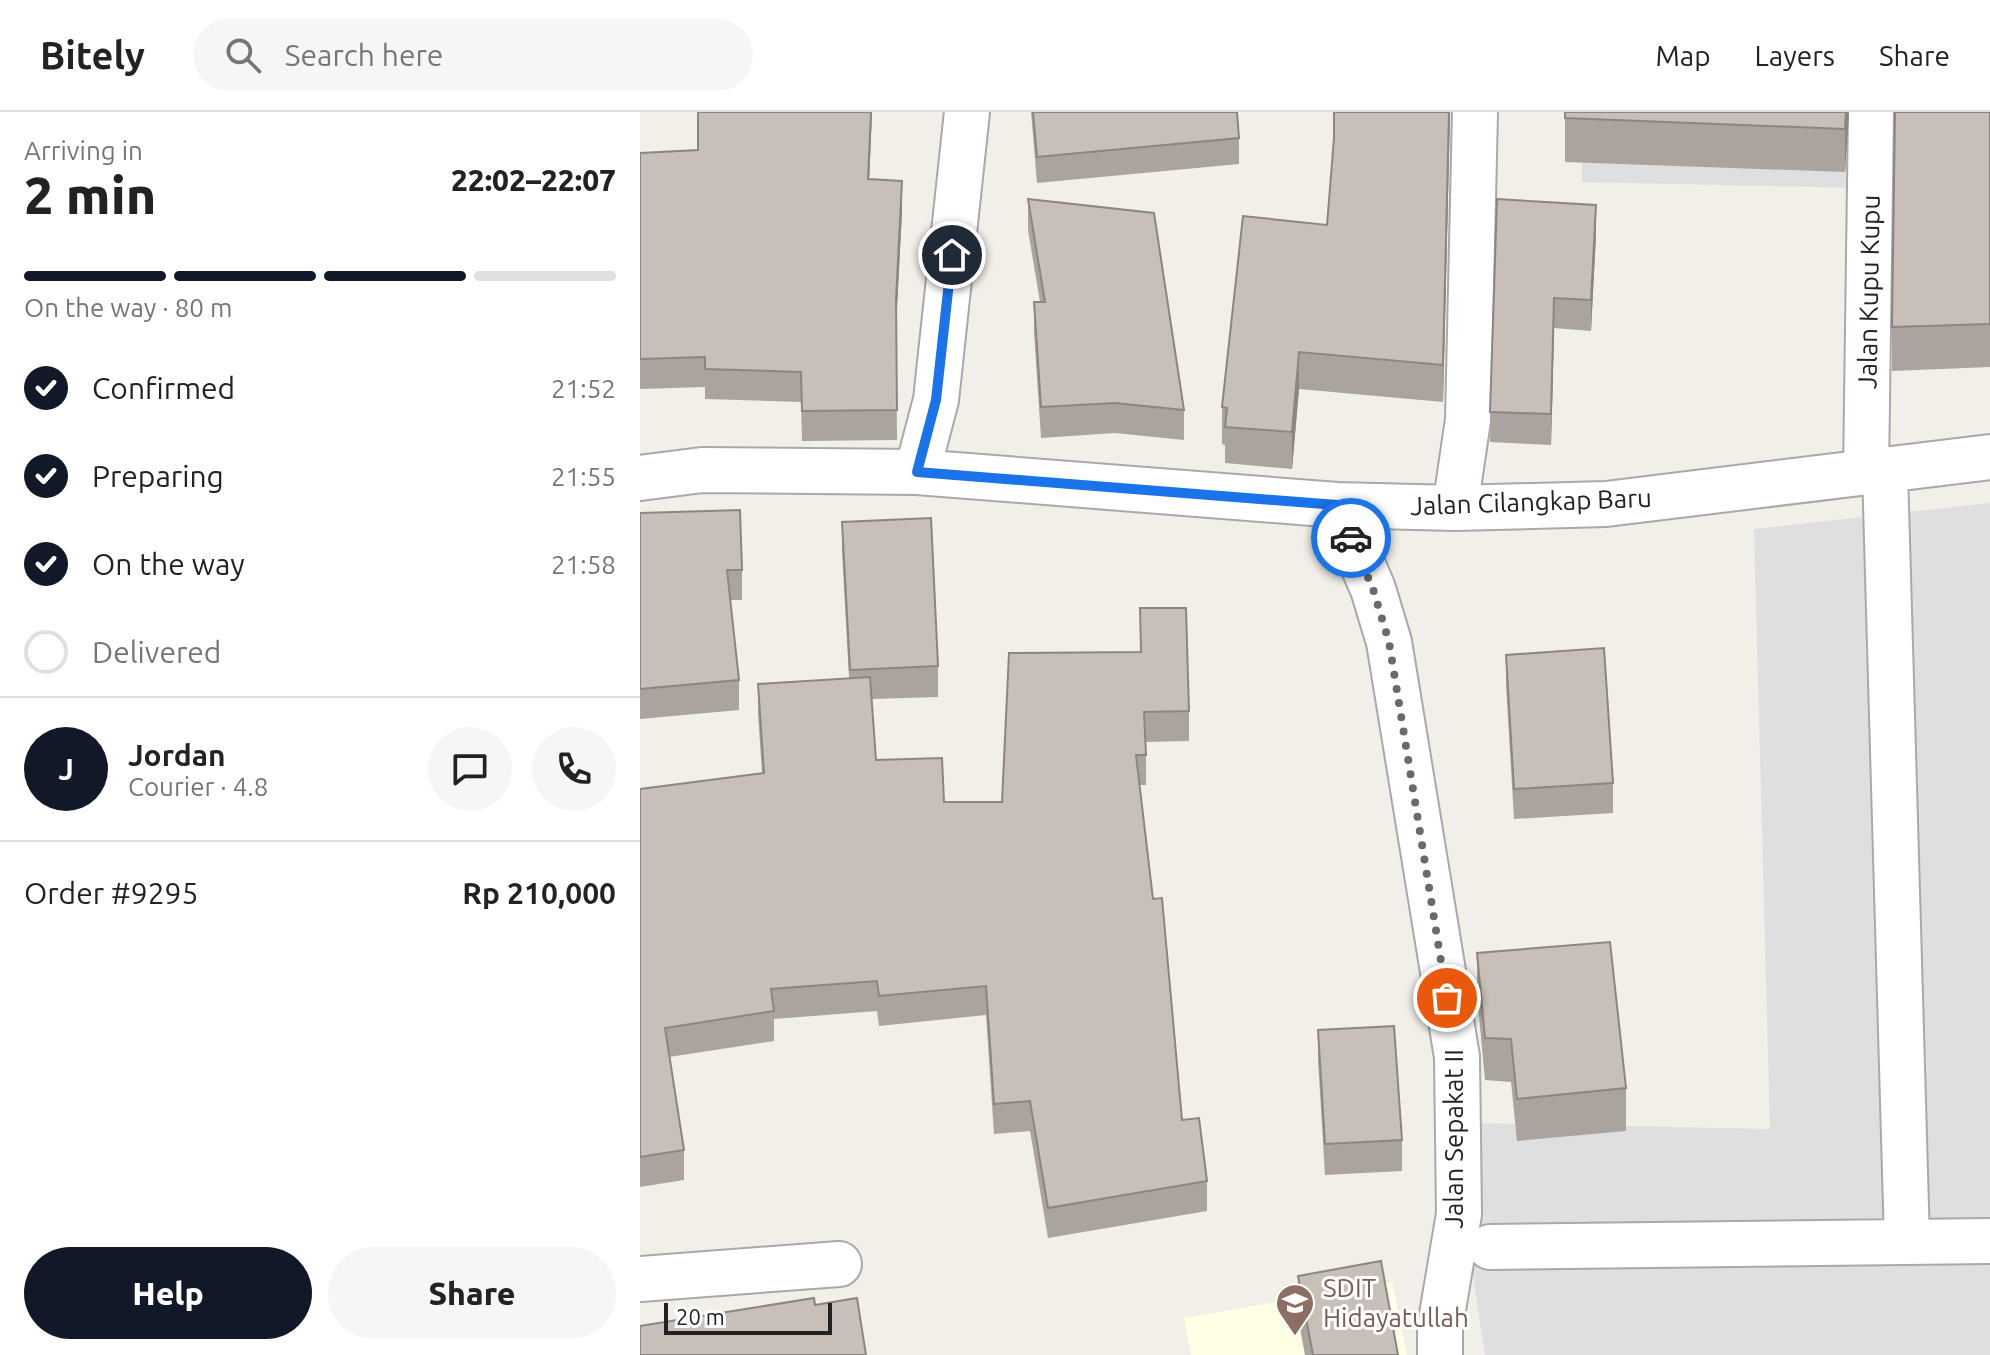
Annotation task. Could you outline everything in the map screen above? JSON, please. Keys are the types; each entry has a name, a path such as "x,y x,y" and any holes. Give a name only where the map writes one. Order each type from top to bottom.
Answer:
{"street":[{"path":"917,472 936,400 967,112"},
{"path":"1455,508 1468,420 1475,112"},
{"name":"Jalan Kupu Kupu","path":"1871,112 1876,471 1907,1242"},
{"name":"Jalan Cilangkap Baru","path":"640,478 702,470 917,472 1337,505 1455,508 1606,504 1990,457"},
{"name":"Jalan Sepakat II","path":"1337,505 1373,589 1389,642 1457,1057 1459,1214 1440,1327 1440,1355"},
{"path":"1490,1247 1990,1241"},
{"path":"640,1279 839,1264"}],"shaded area":[{"path":"1582,112 1863,112 1865,188 1582,182"},
{"path":"1990,503 1990,1355 1485,1355 1465,1224 1469,1123 1770,1129 1754,529"},
{"name":"SDIT Hidayatullah","path":"1392,1282 1407,1355 1191,1355 1184,1318"}],"building":[{"path":"698,112 871,112 868,179 902,181 896,300 897,410 802,411 801,372 705,369 705,357 640,359 640,153 698,150"},
{"path":"1033,112 1237,112 1239,138 1037,157"},
{"path":"1334,112 1449,112 1443,365 1299,352 1292,432 1225,427 1227,408 1222,407 1243,216 1327,225"},
{"path":"1565,112 1846,112 1845,129 1565,118"},
{"path":"1895,112 1990,112 1990,324 1892,327"},
{"path":"1028,199 1154,213 1184,410 1115,403 1041,407 1034,302 1045,302"},
{"path":"1497,199 1596,205 1591,300 1554,298 1551,414 1490,412"},
{"path":"740,510 742,570 727,570 739,680 640,689 640,513"},
{"path":"931,518 938,666 850,670 842,522"},
{"path":"1140,608 1186,608 1189,711 1144,712 1146,755 1136,755 1153,899 1162,898 1182,1120 1199,1118 1207,1181 1048,1208 1030,1101 994,1104 986,986 879,996 877,981 771,989 774,1011 665,1028 684,1150 640,1157 640,789 764,773 758,684 870,677 876,760 942,758 944,802 1002,802 1009,653 1141,652"},
{"path":"1604,648 1613,783 1514,789 1506,655"},
{"path":"1610,942 1626,1088 1517,1099 1511,1039 1485,1038 1477,953"},
{"path":"1394,1026 1402,1140 1325,1144 1318,1030"},
{"path":"1381,1261 1398,1355 1313,1355 1298,1276"},
{"path":"814,1298 815,1305 857,1298 866,1355 640,1355 640,1326"}],"way so far":[{"path":"1351,538 1373,589 1389,642 1447,998"}],"place":[{"name":"SDIT Hidayatullah","path":"1295,1337"}],"route":[{"path":"952,255 936,400 917,472 1337,505 1351,538"}]}
